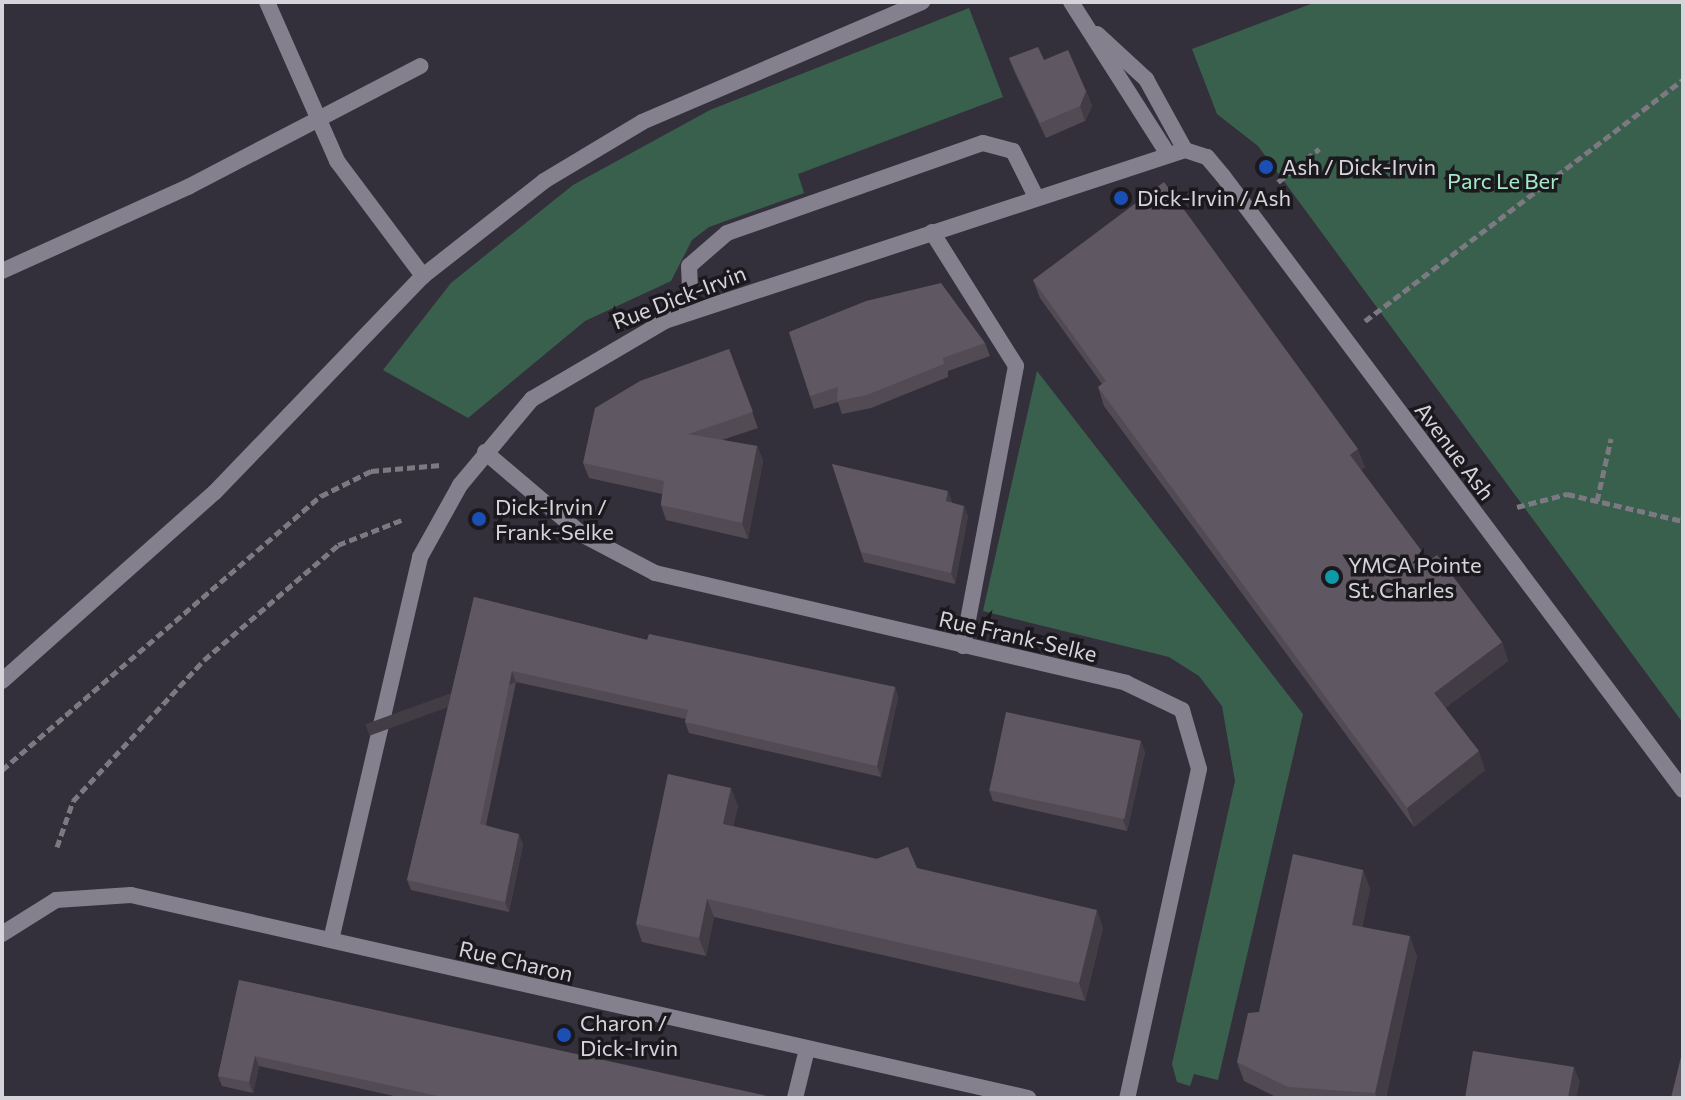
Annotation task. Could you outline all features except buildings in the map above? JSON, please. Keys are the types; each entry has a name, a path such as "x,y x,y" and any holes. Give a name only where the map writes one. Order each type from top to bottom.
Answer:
{"street":[{"path":"267,2 320,122 358,196 423,276"},
{"path":"2,681 214,493 423,276 521,197 642,122 922,2"},
{"path":"1071,2 1096,33 1146,79 1176,152"},
{"path":"2,271 320,122 420,66"},
{"path":"691,311 689,266 727,233 983,143 1013,151 1036,197"},
{"name":"Rue Dick-Irvin","path":"331,940 413,579 443,511 485,452 557,380 691,311 1176,152"},
{"name":"Avenue Ash","path":"1176,152 1207,157 1223,176 1683,790"},
{"path":"932,232 1016,366 963,646"},
{"name":"Rue Frank-Selke","path":"485,452 570,526 641,567 1161,694 1182,710 1196,738 1196,786 1127,1098"},
{"name":"Rue Charon","path":"2,934 56,900 85,893 131,895 1028,1098"},
{"path":"795,1098 807,1049"}],"path":[{"path":"1374,315 1683,80"},
{"path":"1278,182 1319,149"},
{"path":"1597,501 1611,439"},
{"path":"2,770 321,496 371,471 426,470 485,452"},
{"path":"1517,507 1567,494 1683,521"},
{"path":"57,847 73,801 204,660 338,545 404,519"}],"green space":[{"name":"Parc Le Ber","path":"1316,2 1683,2 1683,723 1258,146 1217,114 1192,49"},
{"path":"969,8 1003,97 798,174 804,193 709,227 692,240 671,281 585,321 468,418 383,370 451,283 573,185 710,110"},
{"path":"1037,371 1303,714 1218,1080 1194,1074 1190,1086 1177,1082 1172,1064 1235,781 1222,706 1199,676 1169,657 983,611"}],"place":[{"name":"Ash / Dick-Irvin","path":"1266,167"},
{"name":"Dick-Irvin / Ash","path":"1121,198"},
{"name":"Dick-Irvin / Frank-Selke","path":"479,519"},
{"name":"YMCA Pointe St. Charles","path":"1332,577"},
{"name":"Charon / Dick-Irvin","path":"564,1035"}]}
